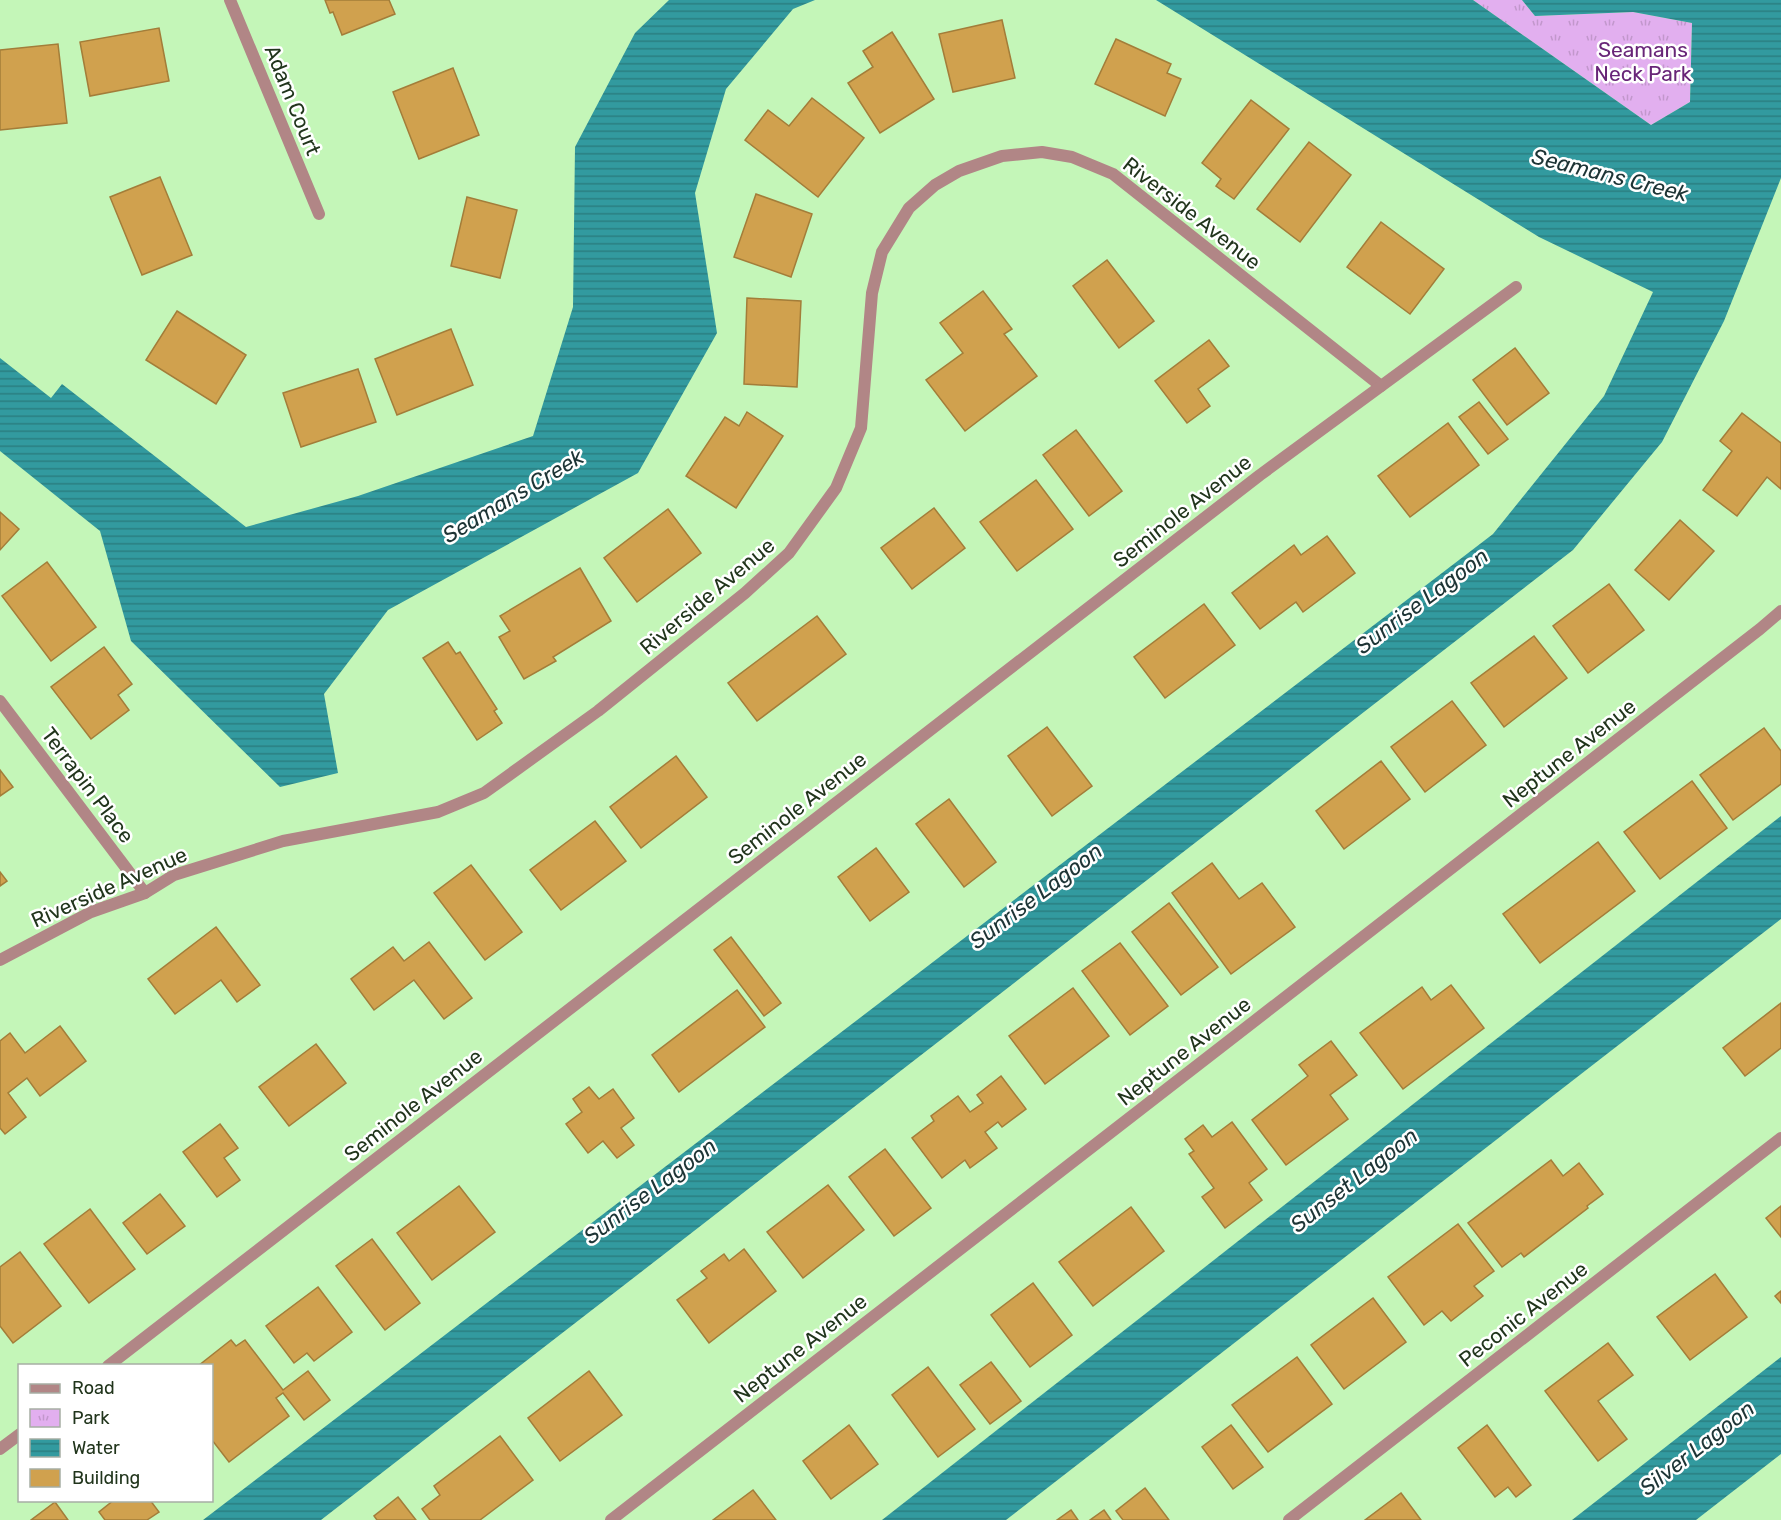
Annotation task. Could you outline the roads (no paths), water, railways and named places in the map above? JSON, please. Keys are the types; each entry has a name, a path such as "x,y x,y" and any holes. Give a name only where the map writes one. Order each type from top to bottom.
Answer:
{"street":[{"name":"Adam Court","path":"230,0 319,214"},
{"name":"Riverside Avenue","path":"0,960 91,912 145,893 174,875 283,841 438,812 484,793 598,711 745,593 789,554 836,488 861,428 872,293 882,252 909,208 935,185 959,171 1002,156 1041,152 1072,158 1113,174 1381,387"},
{"name":"Seminole Avenue","path":"109,1364 1260,475 1516,287"},
{"name":"Neptune Avenue","path":"611,1520 1781,611"},
{"name":"Terrapin Place","path":"0,701 145,893"},
{"name":"Peconic Avenue","path":"1289,1520 1781,1138"},
{"path":"0,1449 18,1436"}],"water":[{"name":"Seamans Creek","path":"669,0 815,0 793,9 726,89 695,193 717,333 638,473 388,610 324,694 338,773 280,787 131,641 100,531 0,451 0,358 51,398 62,384 246,527 358,496 533,436 573,307 575,147 635,33"},
{"path":"1156,0 1473,0 1651,125 1690,102 1692,23 1633,12 1535,16 1522,0 1781,0 1781,178 1724,321 1662,442 1573,550 321,1520 203,1520 1493,534 1604,396 1653,292 1539,237"},
{"name":"Sunset Lagoon","path":"1781,816 1781,919 1006,1520 882,1520"},
{"name":"Silver Lagoon","path":"1781,1357 1781,1454 1696,1520 1572,1520"}],"park label":[{"name":"Seamans Neck Park","path":"1643,61"}],"water label":[{"name":"Sunrise Lagoon","path":"1422,601"},
{"name":"Sunrise Lagoon","path":"1036,896"},
{"name":"Sunrise Lagoon","path":"650,1191"}]}
